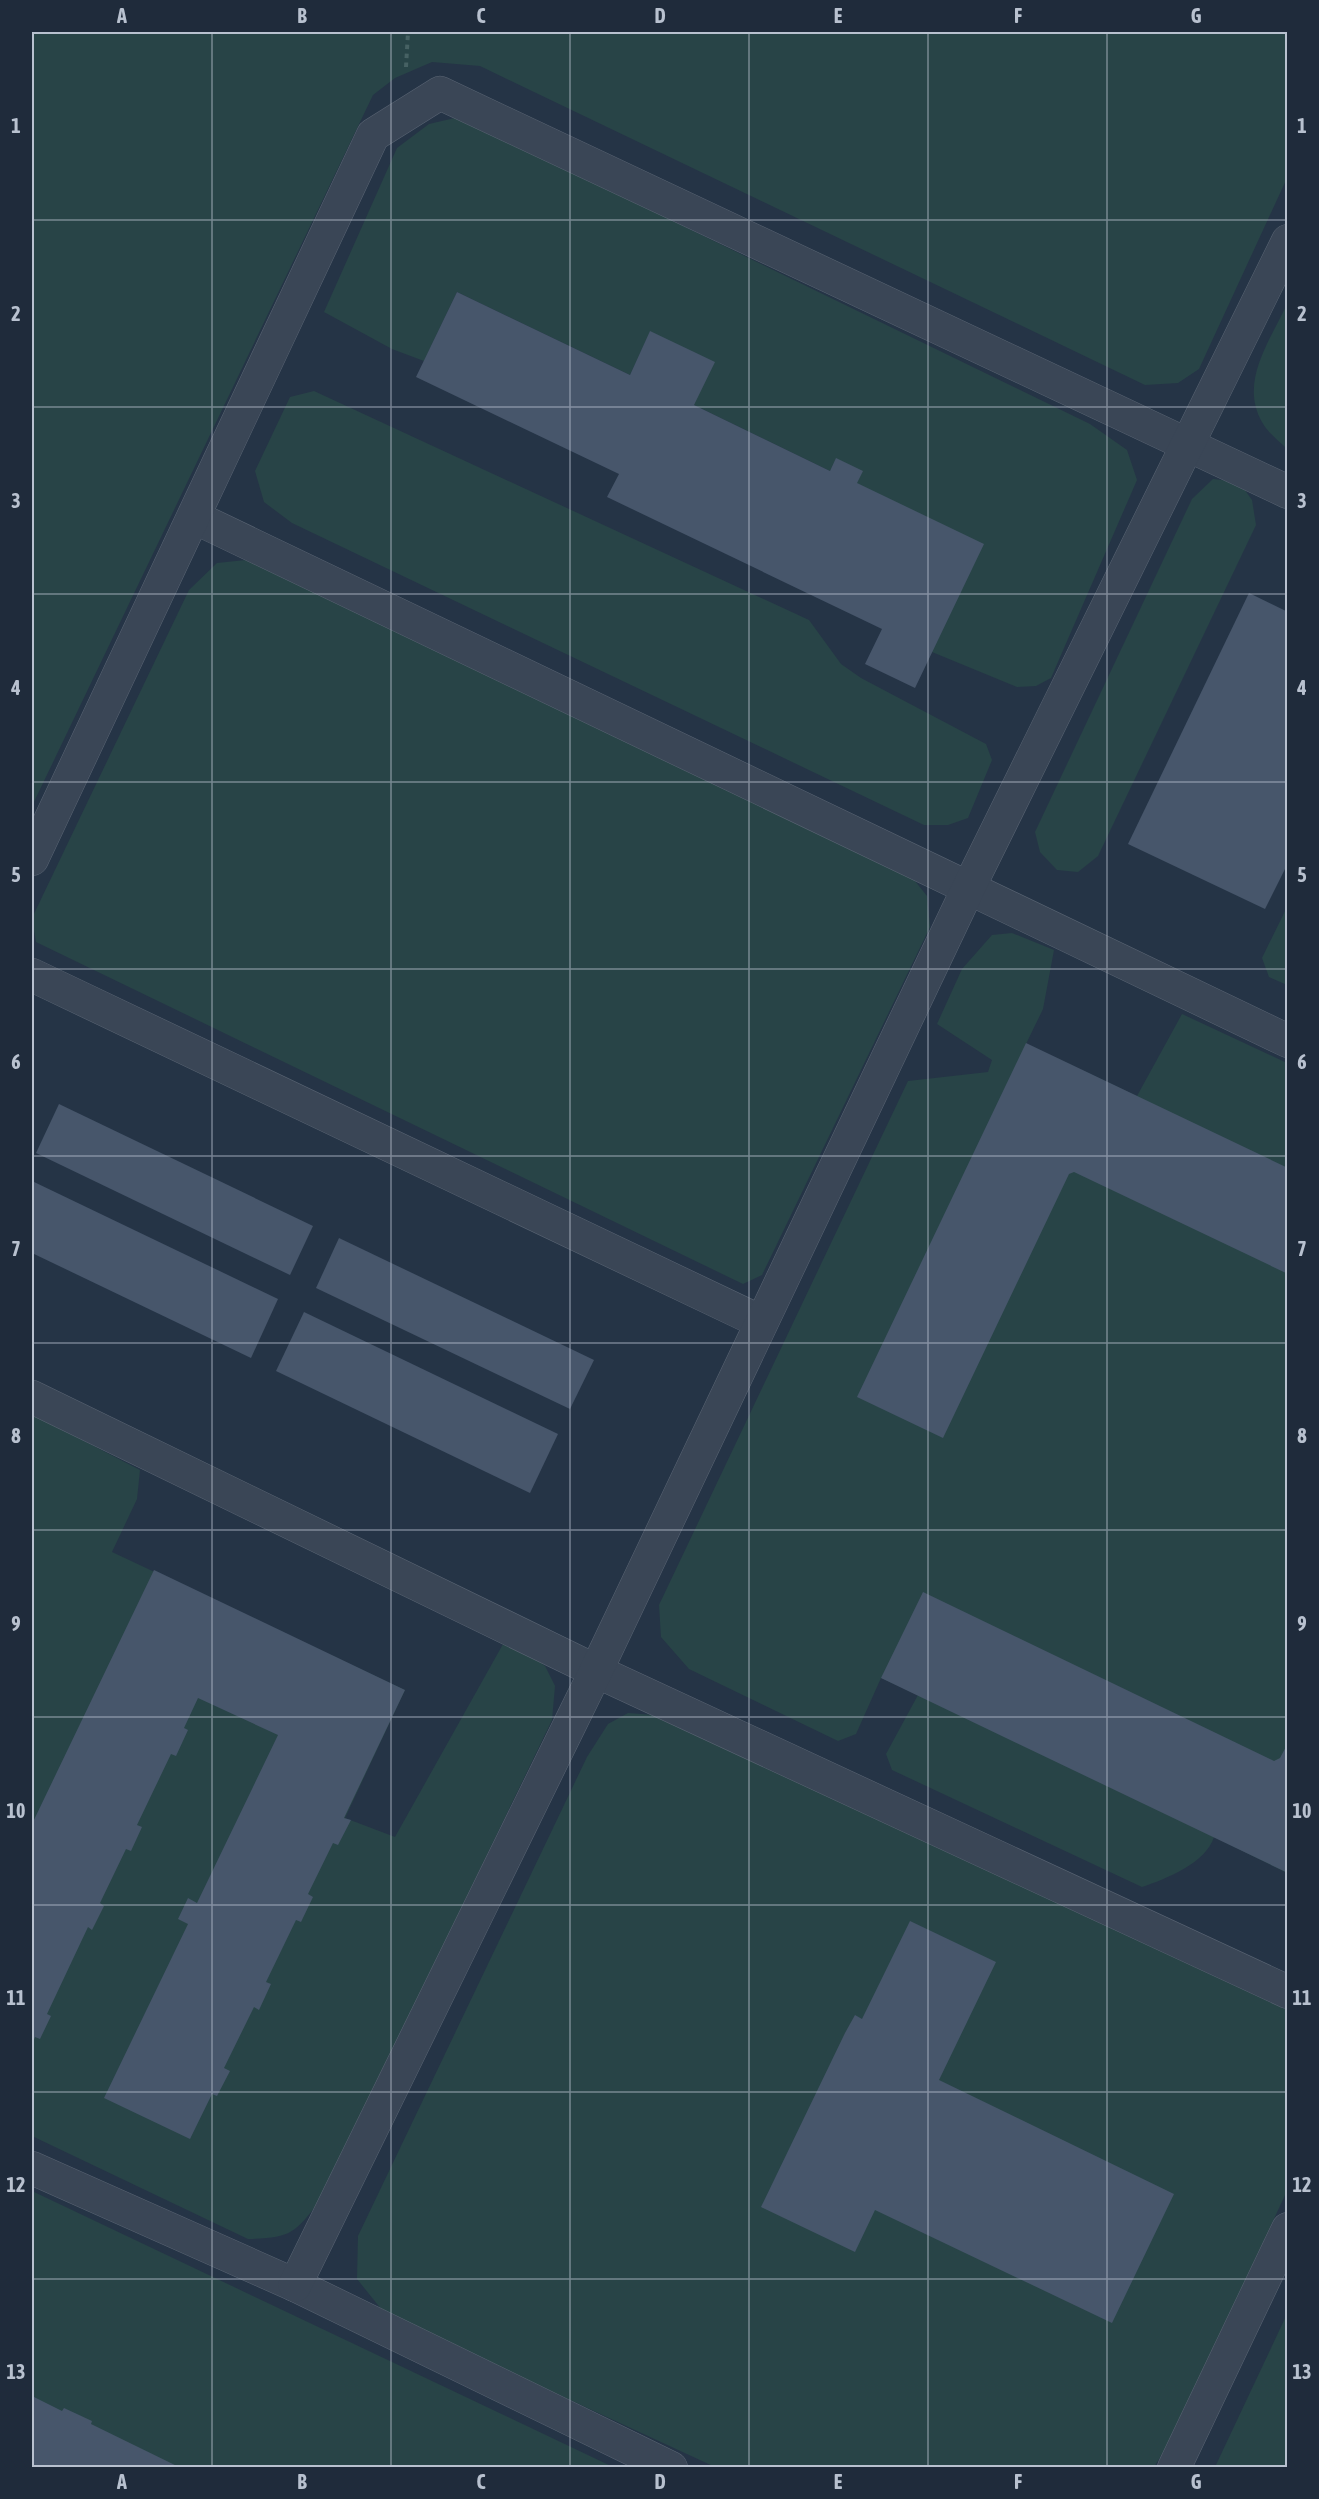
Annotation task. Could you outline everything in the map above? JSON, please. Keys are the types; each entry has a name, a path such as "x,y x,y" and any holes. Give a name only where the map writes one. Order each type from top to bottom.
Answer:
{"lane":[{"path":"32,859 373,135 440,93 1287,492"},
{"path":"295,2285 596,1671 968,889 1287,241"},
{"path":"194,517 1287,1041"},
{"path":"32,975 761,1322"},
{"path":"32,1397 596,1671 1287,1992"},
{"path":"32,2168 295,2285 671,2468"},
{"path":"1174,2468 1287,2229"}],"green space":[{"path":"32,32 1287,32 1287,178 1199,369 1178,383 1145,385 480,66 432,62 395,78 373,95 32,806"},
{"path":"459,117 1090,424 1127,450 1137,480 1051,678 1036,686 1017,687 932,652 857,483 836,459 830,471 694,405 650,332 630,375 457,292 424,361 392,349 324,312 397,148 429,124"},
{"path":"1287,304 1287,449 1262,422 1256,407 1254,392 1255,377 1260,362"},
{"path":"314,391 809,620 841,664 861,678 986,744 992,760 968,818 948,825 924,825 292,523 264,502 255,471 290,397"},
{"path":"1213,479 1239,482 1252,500 1256,525 1098,856 1078,872 1057,870 1040,852 1035,832 1192,499"},
{"path":"255,559 911,876 927,896 930,927 762,1275 743,1284 36,942 32,918 189,590 217,563"},
{"path":"1287,907 1287,985 1269,977 1262,958"},
{"path":"1012,933 1054,950 1043,1009 1026,1044 1137,1096 1182,1014 1287,1063 1287,1873 1214,1837 1203,1855 1184,1869 1142,1887 892,1770 886,1754 918,1695 881,1678 856,1734 838,1741 689,1669 661,1637 659,1605 908,1081 988,1072 992,1060 937,1024 962,969 992,935"},
{"path":"32,1414 140,1470 137,1499 112,1552 405,1690 345,1818 395,1837 507,1637 545,1666 555,1686 552,1720 319,2202 297,2228 282,2235 248,2239 32,2136"},
{"path":"628,1713 654,1715 1287,2010 1287,2191 1170,2441 1154,2467 715,2467 386,2315 357,2279 358,2236 587,1757 608,1724"},
{"path":"32,2191 613,2467 32,2467"},
{"path":"1287,2314 1286,2468 1215,2467"}],"building":[{"path":"457,292 630,375 650,331 715,362 694,405 830,471 836,458 863,471 857,483 984,544 915,688 865,664 882,629 607,497 619,474 416,377"},
{"path":"1249,593 1288,612 1288,863 1265,909 1128,844"},
{"path":"1026,1043 1288,1168 1288,1274 1074,1172 1069,1174 943,1438 857,1397"},
{"path":"59,1104 313,1226 290,1275 36,1153"},
{"path":"32,1181 278,1299 251,1358 32,1253"},
{"path":"339,1238 594,1360 570,1409 316,1288"},
{"path":"304,1312 558,1434 530,1493 276,1371"},
{"path":"154,1570 405,1690 344,1818 351,1820 338,1845 333,1843 308,1894 313,1897 301,1922 296,1920 266,1982 271,1984 259,2010 254,2007 224,2068 230,2071 217,2096 212,2094 190,2139 104,2098 188,1924 178,1919 188,1898 197,1903 278,1735 198,1698 184,1728 188,1730 176,1756 171,1754 137,1825 142,1827 131,1851 126,1849 100,1903 104,1906 92,1930 88,1927 47,2014 51,2016 40,2039 35,2037 32,2045 32,1824"},
{"path":"923,1592 1274,1761 1280,1758 1288,1743 1288,1873 881,1678"},
{"path":"910,1921 996,1962 939,2080 1174,2194 1112,2323 875,2210 855,2252 761,2207 845,2033 855,2015 862,2019"},
{"path":"32,2396 62,2411 64,2408 92,2421 91,2424 181,2468 32,2468"}]}
